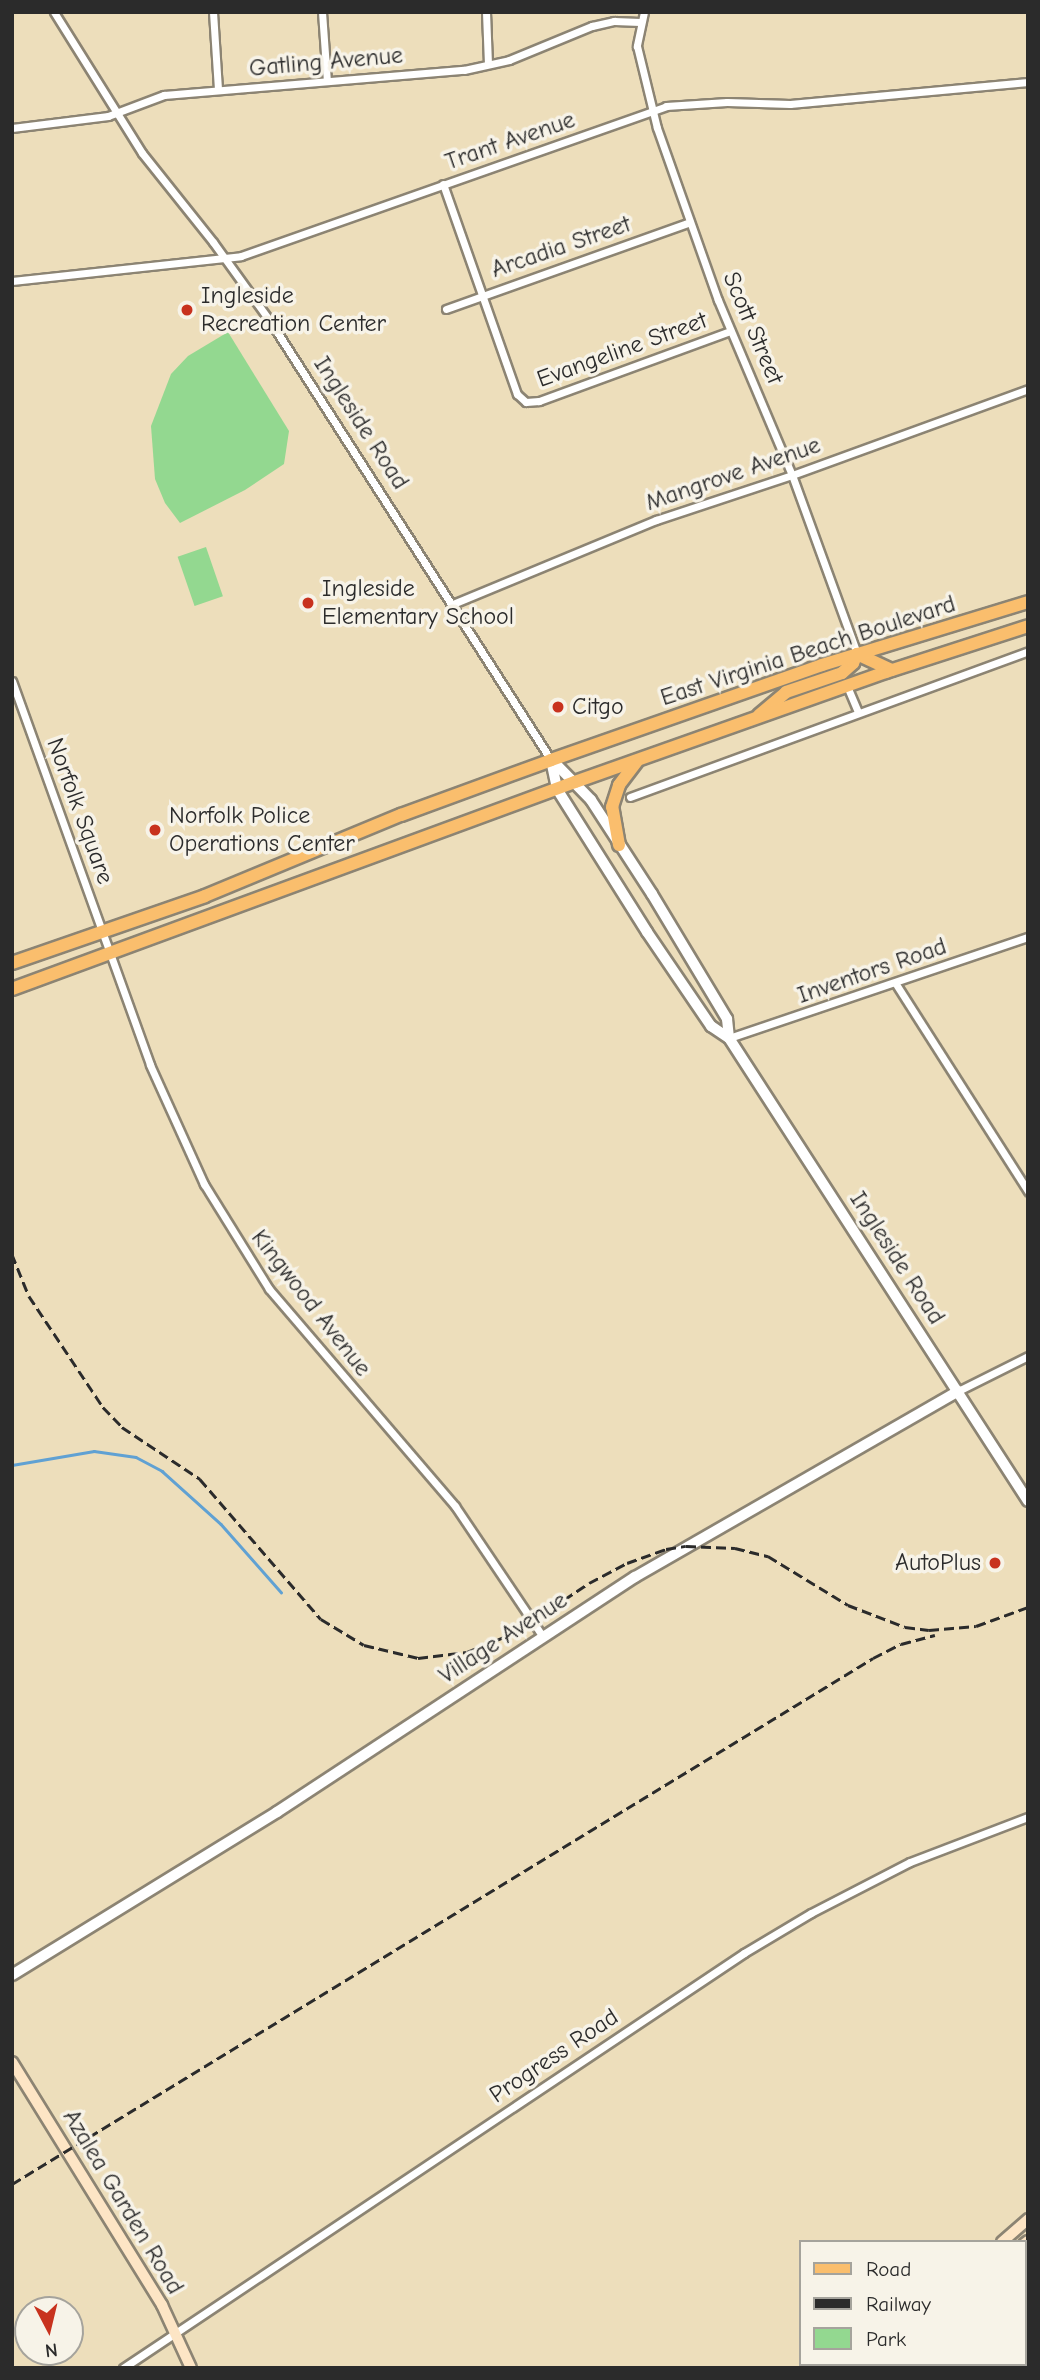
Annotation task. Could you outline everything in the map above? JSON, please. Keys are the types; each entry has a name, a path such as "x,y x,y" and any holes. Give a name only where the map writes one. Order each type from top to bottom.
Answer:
{"main road":[{"name":"East Virginia Beach Boulevard","path":"12,963 205,896 401,815 551,760 856,654 1028,602"},
{"name":"East Virginia Beach Boulevard","path":"12,989 575,782 891,670 1028,626"},
{"path":"757,718 786,691 842,673 853,663 856,654 891,670"},
{"path":"619,845 612,807 620,785 637,761"},
{"name":"Azalea Garden Road","path":"12,2062 176,2333 191,2368"},
{"path":"1004,2240 1028,2219"}],"street":[{"name":"Ingleside Road","path":"54,12 142,153 226,259 270,321 551,760 591,800 708,984 727,1019 729,1038"},
{"path":"213,12 218,90"},
{"path":"322,12 327,81"},
{"path":"486,12 488,64"},
{"name":"Scott Street","path":"644,12 637,46 652,110 730,331 792,475 856,654"},
{"name":"Gatling Avenue","path":"12,128 117,114 155,97 464,69 509,60 592,26 614,22 640,22"},
{"name":"Trant Avenue","path":"12,281 226,259 652,110 727,102 790,104 1028,82"},
{"path":"443,184 482,296"},
{"name":"Arcadia Street","path":"446,309 690,222"},
{"name":"Evangeline Street","path":"482,296 517,394 526,402 539,401 730,331"},
{"name":"Mangrove Avenue","path":"453,604 656,520 792,475 1028,389"},
{"path":"630,797 1028,650"},
{"name":"Norfolk Square","path":"12,681 111,954"},
{"name":"East Virginia Beach Boulevard","path":"847,686 858,712"},
{"name":"Ingleside Road","path":"551,760 557,789 647,932 711,1026 729,1038 1028,1501"},
{"name":"Inventors Road","path":"729,1038 896,984 1028,937"},
{"name":"Kingwood Avenue","path":"111,954 170,1115 204,1184 234,1234 278,1299 455,1506 543,1637"},
{"path":"896,984 1028,1191"},
{"name":"Village Avenue","path":"12,1975 231,1841 543,1637 732,1518 958,1391 1028,1356"},
{"name":"Progress Road","path":"124,2368 744,1953 811,1913 910,1862 1028,1817"}],"green space":[{"path":"228,332 289,431 284,464 245,490 180,523 165,503 155,479 151,426 171,374 188,356"},
{"path":"206,547 223,596 195,606 178,557"}],"waterway":[{"path":"12,1465 94,1451 136,1457 162,1471 221,1524 281,1592"}],"railway":[{"path":"12,1254 29,1296 103,1407 122,1427 200,1479 321,1619 364,1645 418,1658 467,1652 514,1633 589,1583 627,1563 666,1549 686,1546 735,1548 768,1556 848,1605 905,1627 929,1630 976,1626 1028,1607"},
{"path":"12,2184 873,1658 901,1644 935,1635"}],"place":[{"name":"Ingleside Recreation Center","path":"187,310"},
{"name":"Ingleside Elementary School","path":"308,603"},
{"name":"Citgo","path":"558,707"},
{"name":"Norfolk Police Operations Center","path":"155,830"},
{"name":"AutoPlus","path":"995,1563"}]}
